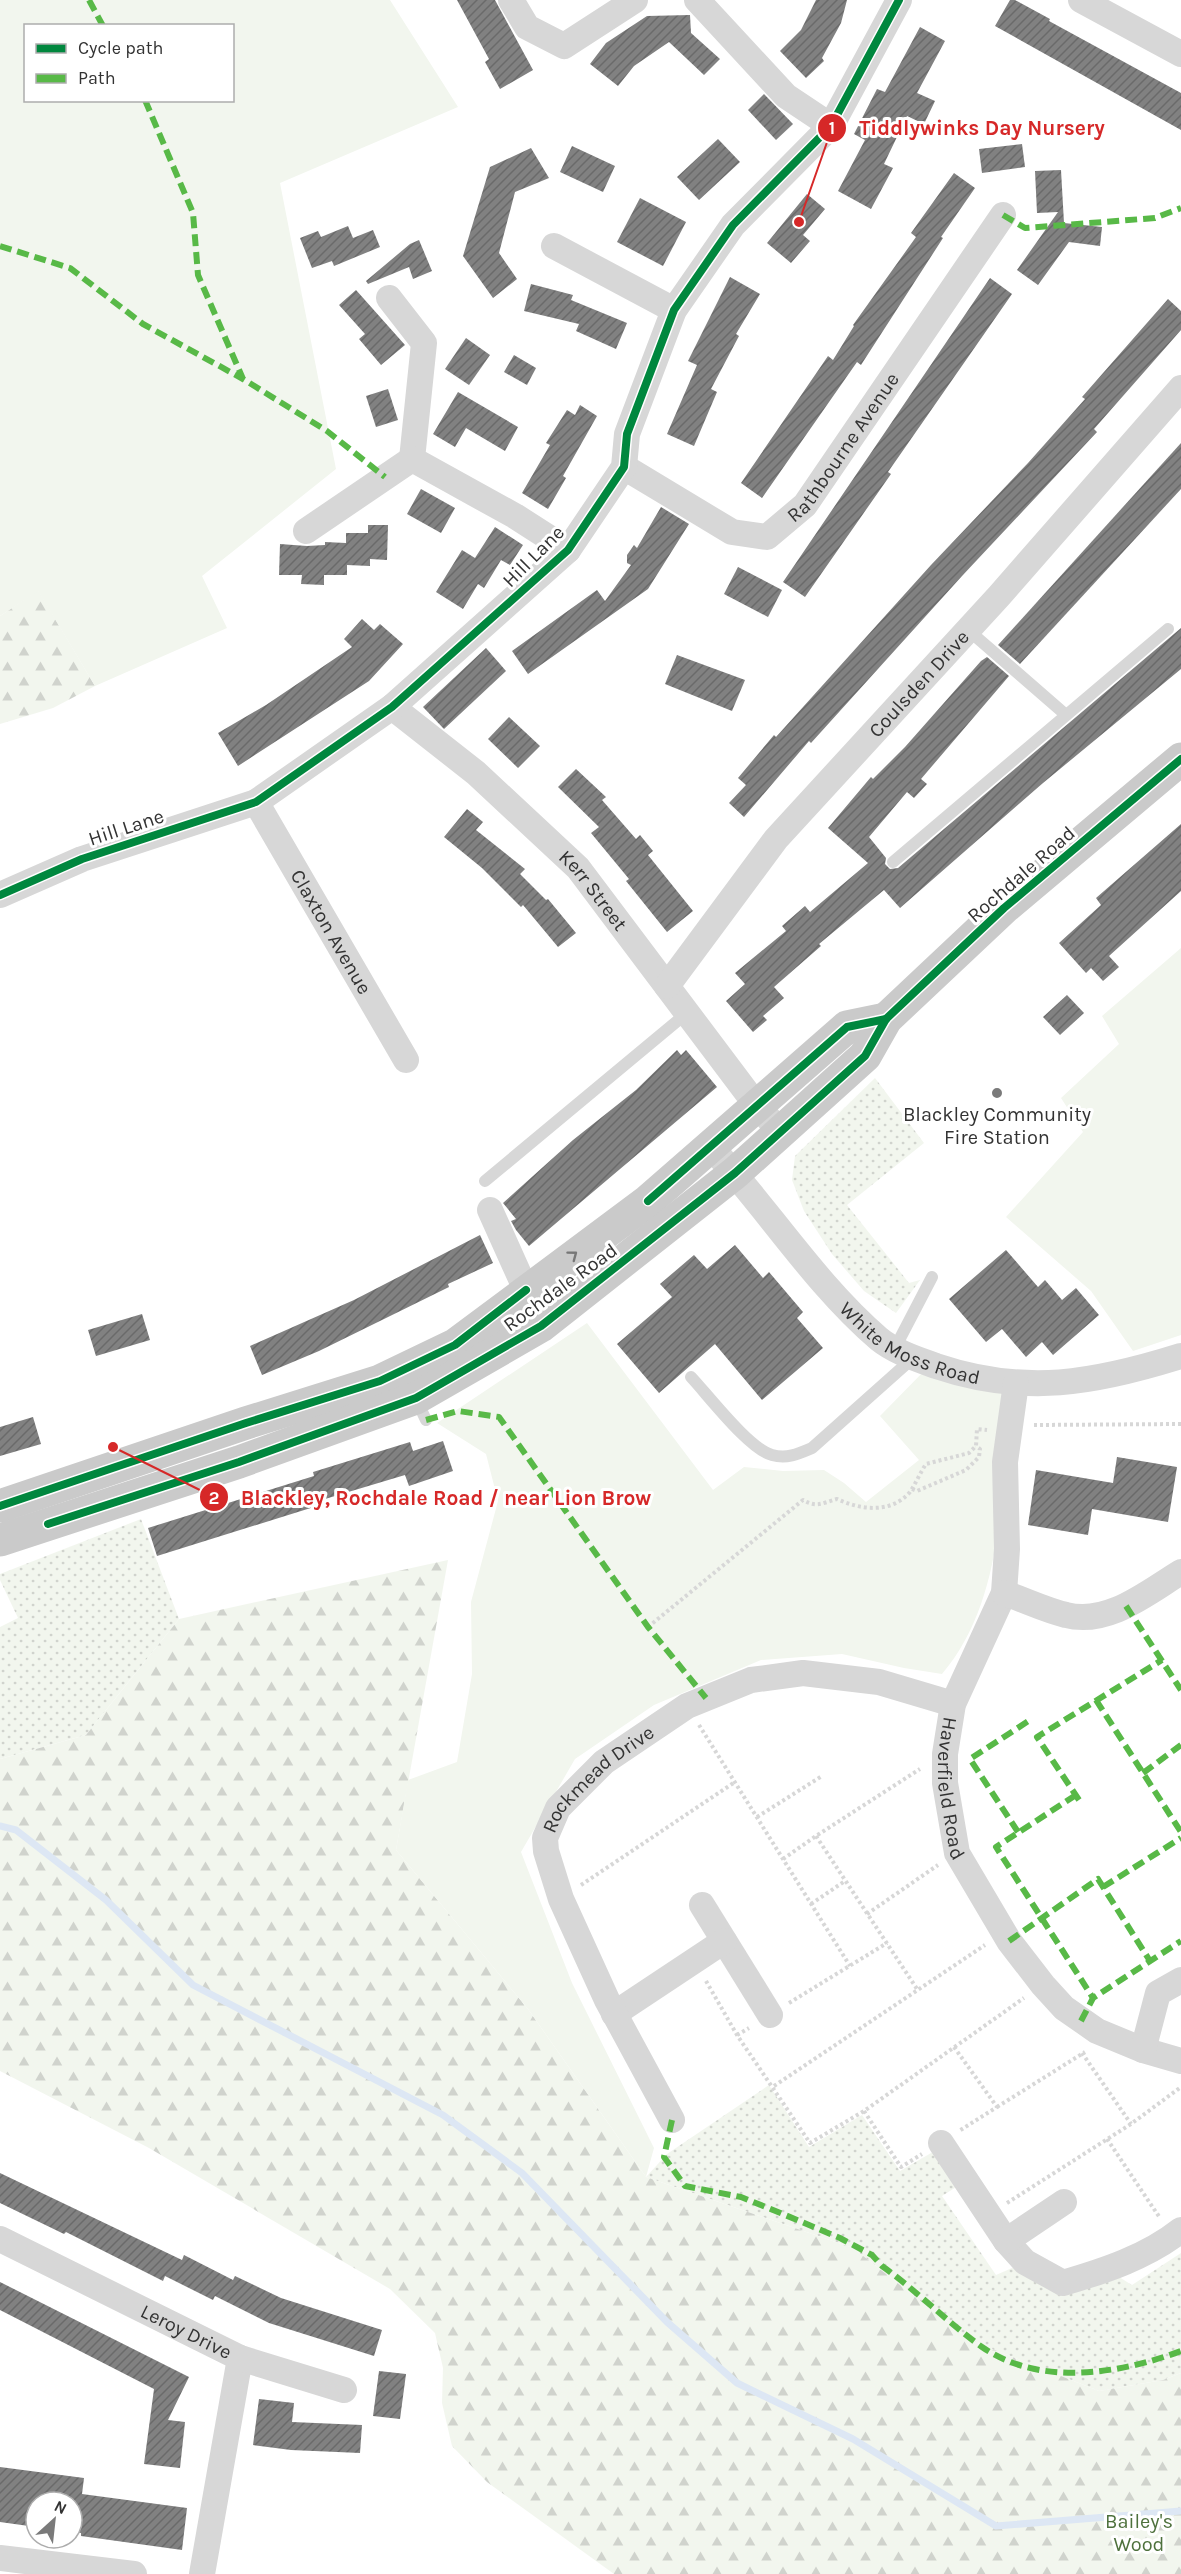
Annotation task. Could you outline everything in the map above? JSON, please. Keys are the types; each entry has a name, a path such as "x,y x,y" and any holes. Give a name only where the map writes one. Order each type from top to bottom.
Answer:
{"main road":[{"name":"Rochdale Road","path":"0,1540 239,1462 421,1409 544,1323 735,1173 865,1056 886,1019 1004,908 1181,759"},
{"name":"Rochdale Road","path":"0,1506 246,1423 380,1381 455,1345 648,1200 847,1027 886,1019"}],"street":[{"path":"511,0 527,27 564,46 635,0"},
{"path":"697,0 786,96 831,126"},
{"name":"Hill Lane","path":"0,895 82,859 256,802 392,707 568,550 624,467 627,434 674,310 733,225 831,126 899,0"},
{"path":"1081,0 1181,54"},
{"name":"Rathbourne Avenue","path":"624,467 732,532 767,537 805,505 1003,215"},
{"path":"554,246 674,310"},
{"path":"306,531 412,459 424,343 389,298"},
{"name":"Coulsden Drive","path":"667,986 776,839 967,629 1181,387"},
{"path":"412,459 515,516 568,550"},
{"name":"Kerr Street","path":"392,707 476,773 578,868 780,1132"},
{"name":"Claxton Avenue","path":"256,802 406,1060"},
{"name":"White Moss Road","path":"711,1147 829,1288 880,1340 904,1353 956,1373 1016,1383 1079,1382 1130,1372 1181,1356"},
{"path":"490,1210 526,1290 544,1323"},
{"name":"Haverfield Road","path":"1016,1383 1005,1462 1007,1549 1004,1593 953,1704 945,1754 945,1783 957,1853 1004,1933 1043,1985 1073,2015 1111,2037 1143,2050 1181,2061"},
{"path":"1004,1593 1068,1616 1099,1616 1126,1606 1181,1572"},
{"name":"Rockmead Drive","path":"672,2120 614,2014 561,1899 546,1851 545,1838 558,1808 604,1762 687,1706 751,1680 803,1673 879,1682 953,1704"},
{"path":"702,1905 770,2014"},
{"path":"614,2014 724,1941"},
{"path":"1143,2050 1158,1993 1181,1980"},
{"path":"941,2143 1006,2241 1025,2262 1063,2283 1105,2271 1165,2243 1177,2233"},
{"path":"1006,2241 1064,2202"},
{"name":"Leroy Drive","path":"0,2239 240,2358 202,2574"},
{"path":"240,2358 344,2390"},
{"path":"0,2558 117,2573"}],"lane":[{"path":"967,629 1066,715"},
{"path":"893,861 1168,629"},
{"path":"485,1181 687,1013"},
{"path":"691,1377 747,1439 770,1455 793,1457 812,1448 904,1353 932,1277"}],"path":[{"path":"648,1627 802,1500 812,1505 822,1505 837,1499 869,1508 889,1507 902,1500 912,1490 926,1464 969,1453 976,1446 977,1429 1181,1424"},
{"path":"912,1490 917,1491 966,1470 979,1457 980,1449 976,1446"},
{"path":"687,1706 850,1966"},
{"path":"783,1859 945,1754"},
{"path":"757,1817 822,1776"},
{"path":"561,1899 735,1782"},
{"path":"816,1836 917,1989"},
{"path":"867,1914 957,1853"},
{"path":"811,1904 845,1881"},
{"path":"774,2086 1004,1933"},
{"path":"737,2035 887,1943"},
{"path":"705,1980 737,2035 774,2086 810,2143 864,2111 1043,1985"},
{"path":"997,2107 1111,2037"},
{"path":"1082,2053 1131,2124"},
{"path":"988,2215 1131,2124 1181,2087"},
{"path":"1107,2139 1177,2233"}],"green space":[{"path":"0,0 390,0 458,107 280,183 336,469 202,576 227,628 95,686 38,591 0,616"},
{"path":"38,590 95,686 53,708 0,724 0,616"},
{"path":"1181,948 1181,1335 1133,1351 1091,1291 1006,1217 1083,1132 1061,1098 1119,1044 1102,1016"},
{"path":"875,1078 924,1143 847,1205 909,1283 920,1280 896,1313 864,1291 832,1254 804,1211 792,1180 795,1156"},
{"path":"587,1323 713,1490 744,1467 783,1471 824,1470 866,1502 919,1460 880,1416 928,1367 1009,1392 1001,1502 989,1576 978,1611 963,1644 942,1674 842,1654 761,1660 654,1705 575,1759 521,1852 572,1983 654,2148 646,2177 528,2009 396,1850 408,1780 457,1762 472,1674 471,1602 498,1501 486,1454 437,1423"},
{"path":"141,1519 179,1619 86,1735 0,1759 0,1627 18,1618 0,1580 0,1574"},
{"name":"Bailey's Wood","path":"448,1560 396,1850 528,2009 646,2177 853,2248 970,2340 1099,2391 1163,2380 1181,2373 1181,2574 614,2574 487,2482 452,2446 442,2403 443,2368 435,2333 390,2289 149,2148 0,2071 0,1759 86,1735 179,1619"},
{"path":"769,2085 809,2147 862,2115 900,2171 938,2149 961,2184 942,2196 996,2275 1012,2268 1119,2277 1132,2285 1181,2253 1181,2373 1163,2380 1099,2391 970,2340 853,2248 646,2177 667,2154"}],"building":[{"path":"457,0 495,0 533,70 500,89 485,62 489,59"},
{"path":"816,0 847,0 841,23 822,58 824,61 806,78 780,51 801,30"},
{"path":"1010,0 1015,0 1050,19 1049,21 1181,93 1181,130 995,26"},
{"path":"690,15 691,33 720,59 704,75 669,42 634,66 618,86 590,64 606,43 647,16"},
{"path":"920,27 945,41 917,93 935,101 924,124 907,116 884,164 893,168 871,209 838,191 865,140 854,134 877,89 885,92"},
{"path":"764,94 793,124 776,140 748,110"},
{"path":"718,139 740,162 699,200 677,177"},
{"path":"1022,144 1025,167 982,173 979,149"},
{"path":"572,146 615,166 603,192 560,172"},
{"path":"531,148 549,178 515,192 499,253 517,279 493,298 463,256 490,167"},
{"path":"1061,170 1064,223 1102,227 1100,246 1069,242 1038,285 1017,270 1058,212 1037,213 1035,171"},
{"path":"954,173 975,188 941,237 943,238 861,365 857,362 762,498 741,483 828,356 833,360 853,325 916,237 911,233"},
{"path":"807,194 825,209 803,235 810,241 791,263 767,243"},
{"path":"640,198 686,222 663,266 617,242"},
{"path":"348,226 353,238 373,230 380,247 334,266 332,261 312,268 300,238 318,231 321,237"},
{"path":"419,240 432,271 413,279 409,267 368,284 366,281 410,244"},
{"path":"730,277 760,294 736,334 739,336 711,389 717,392 694,446 667,434 697,365 688,361"},
{"path":"990,278 1012,294 888,472 891,474 805,597 783,582"},
{"path":"531,284 573,295 571,300 627,323 616,349 576,331 579,324 524,311"},
{"path":"356,290 405,345 381,365 359,339 365,334 339,305"},
{"path":"1168,299 1181,311 1181,330 1094,429 1097,432 962,576 811,743 809,741 744,817 729,803 746,785 738,778 774,735 776,737 931,565 1028,463"},
{"path":"466,338 490,355 469,385 445,369"},
{"path":"514,355 536,368 527,385 504,372"},
{"path":"388,389 398,420 376,427 366,396"},
{"path":"458,392 518,427 505,451 466,428 455,447 433,434"},
{"path":"580,405 597,416 563,476 566,478 548,509 522,493 550,445 546,443 567,410 575,415"},
{"path":"1181,443 1181,489 1020,664 998,645"},
{"path":"421,489 455,508 441,533 407,514"},
{"path":"661,507 689,524 648,589 528,674 512,651 597,590 605,601 631,565 627,563 627,555 634,545 637,548"},
{"path":"368,525 388,525 387,560 370,559 370,566 347,565 347,575 324,575 324,585 301,584 302,575 279,575 280,544 307,546 325,545 325,542 346,543 346,533 368,533"},
{"path":"495,527 523,545 510,565 501,560 484,588 478,584 463,609 436,592 462,550 475,558"},
{"path":"738,567 782,590 768,617 724,594"},
{"path":"362,619 374,630 380,624 403,644 369,681 238,766 218,733 266,705 352,647 344,639"},
{"path":"1181,628 1181,669 1043,783 900,908 884,890 819,944 821,946 774,987 784,998 763,1016 767,1020 753,1032 726,1001 745,984 735,973 786,931 782,926 805,906 810,912 868,863 828,828 871,777 873,779 905,747 981,661 987,657 1009,676 921,779 927,784 914,798 907,792 869,837 886,858 885,864 890,869 898,868"},
{"path":"486,648 506,671 444,729 423,707"},
{"path":"677,655 745,680 732,711 665,684"},
{"path":"509,717 540,746 518,768 488,739"},
{"path":"576,769 606,797 602,800 636,839 640,835 653,851 648,855 693,911 667,932 626,881 629,879 591,833 599,827 558,787"},
{"path":"467,809 483,822 476,830 525,869 520,874 546,900 548,899 576,933 558,947 523,905 521,907 482,868 444,837"},
{"path":"1181,824 1181,891 1109,956 1119,967 1103,981 1091,968 1086,973 1059,943 1101,905 1096,898"},
{"path":"1067,995 1084,1013 1060,1035 1043,1017"},
{"path":"677,1050 681,1055 686,1050 717,1087 529,1246 511,1221 516,1219 503,1203 573,1140 636,1090"},
{"path":"480,1235 493,1263 319,1351 262,1375 250,1346 354,1300"},
{"path":"735,1245 763,1278 769,1272 803,1312 797,1318 823,1348 762,1400 715,1344 659,1393 617,1344 672,1297 660,1284 694,1255 707,1269"},
{"path":"1006,1250 1038,1287 1045,1280 1062,1300 1076,1288 1099,1315 1053,1355 1042,1342 1026,1357 1002,1329 986,1342 949,1299"},
{"path":"142,1314 150,1340 96,1356 88,1330"},
{"path":"33,1417 41,1444 0,1456 0,1427"},
{"path":"443,1441 453,1471 409,1486 405,1475 315,1502 317,1506 157,1556 148,1528 314,1476 313,1472 410,1442 413,1451"},
{"path":"1117,1457 1177,1467 1168,1522 1092,1509 1088,1535 1028,1525 1036,1470 1113,1483"},
{"path":"0,2173 182,2260 184,2255 233,2280 235,2276 281,2298 382,2330 374,2356 269,2323 215,2296 213,2300 165,2276 163,2281 66,2232 64,2234 0,2203"},
{"path":"0,2282 189,2377 168,2420 185,2422 180,2468 144,2464 154,2389 0,2310"},
{"path":"379,2371 406,2374 400,2419 373,2416"},
{"path":"259,2399 294,2403 292,2422 362,2425 360,2453 291,2450 253,2445"},
{"path":"0,2467 84,2478 82,2490 24,2490 24,2525 0,2522"},
{"path":"84,2494 187,2508 182,2550 84,2536"}],"waterway":[{"path":"0,1826 16,1830 106,1900 193,1985 443,2115 522,2173 667,2322 737,2383 853,2439 996,2526 1181,2511"}],"marked path":[{"path":"89,0 102,24"},
{"path":"146,102 193,213 198,275 243,379 327,431 385,477"},
{"path":"1003,215 1025,228 1155,218 1181,208"},
{"path":"0,246 70,268 143,324 243,379"},
{"path":"426,1420 458,1411 499,1417 648,1627 706,1698"},
{"path":"1126,1606 1181,1690"},
{"path":"1079,1800 1037,1737 1162,1660"},
{"path":"1096,1700 1181,1832"},
{"path":"1018,1832 970,1759 1030,1720"},
{"path":"1143,1773 1181,1745"},
{"path":"1076,1795 996,1847 1093,1998"},
{"path":"1103,1887 1181,1838"},
{"path":"1009,1941 1098,1879 1150,1961"},
{"path":"1081,2021 1093,1998 1181,1941"},
{"path":"672,2120 664,2157 685,2186 741,2197 840,2238 872,2255 882,2266 969,2337 1005,2360 1029,2368 1080,2373 1132,2366 1181,2351"}],"cycle path":[{"path":"0,895 82,859 256,802 392,707 568,550 624,467 627,434 674,310 733,225 831,126 899,0"},
{"path":"48,1524 239,1462 416,1398 541,1326 735,1173 865,1056 886,1019 1004,908 1181,759"},
{"path":"648,1201 847,1027 886,1019"},
{"path":"0,1506 246,1423 380,1381 455,1345 526,1290"}],"place":[{"name":"Tiddlywinks Day Nursery","path":"799,222"},
{"name":"Blackley Community Fire Station","path":"997,1093"},
{"name":"Blackley, Rochdale Road / near Lion Brow","path":"113,1447"}]}
